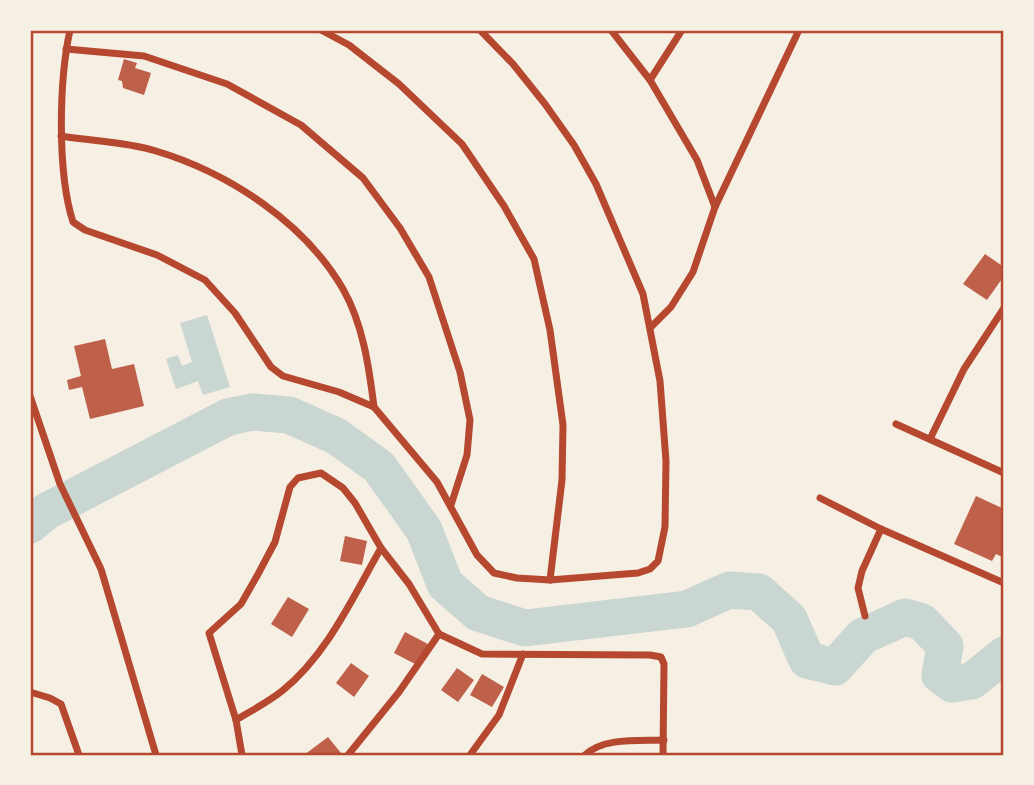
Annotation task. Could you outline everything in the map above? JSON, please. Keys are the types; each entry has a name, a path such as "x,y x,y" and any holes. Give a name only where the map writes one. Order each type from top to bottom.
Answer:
{"street":[{"path":"70,30 66,48 61,136 71,213 79,227 157,255 205,280 235,313 271,367 283,376 339,392 374,407 430,472 477,555 494,573 517,578 550,580 638,573 650,569 658,561 665,527 666,461 660,381 652,327 643,294 585,164 545,104 513,64 480,30"},
{"path":"321,30 349,45 399,84 462,144 504,206 534,259 550,330 563,425 562,480 550,580"},
{"path":"611,30 650,80 697,160 715,207"},
{"path":"650,80 682,30"},
{"path":"652,327 671,307 693,272 715,207 799,30"},
{"path":"66,48 144,55 227,84 301,125 363,178 401,228 429,277 460,372 470,420 467,456 451,505"},
{"path":"61,136 155,151 219,177 275,211 310,244 343,289 362,335 374,407"},
{"path":"930,439 964,369 1001,321 1004,307"},
{"path":"30,396 60,484 101,569 156,755"},
{"path":"896,424 1004,473"},
{"path":"242,755 236,720 209,633 241,604 257,576 275,542 290,487 298,478 321,474 343,488 355,503 381,548 409,584 439,634 482,654 661,657 664,664 663,755"},
{"path":"820,498 881,529 1004,583"},
{"path":"865,616 858,588 862,571 881,529"},
{"path":"236,720 281,692 304,670 339,623 381,548"},
{"path":"348,755 439,634"},
{"path":"470,755 499,715 523,654"},
{"path":"30,692 61,704 79,755"},
{"path":"585,755 603,744 664,740"}],"shaded area":[{"path":"207,315 230,387 203,395 198,381 176,389 166,359 178,355 182,366 192,362 180,323"}],"building":[{"path":"124,59 137,63 135,68 151,73 144,95 123,88 122,81 118,80"},
{"path":"985,254 1004,267 1004,276 987,300 963,284"},
{"path":"105,339 112,369 134,364 144,406 90,419 82,387 69,390 67,380 81,376 74,346"},
{"path":"976,496 1004,509 1004,558 996,554 992,561 954,544"},
{"path":"345,536 367,541 362,565 340,561"},
{"path":"288,597 309,609 292,637 271,624"},
{"path":"405,632 428,644 417,665 394,653"},
{"path":"351,663 369,676 354,697 336,683"},
{"path":"457,668 474,680 458,702 441,690"},
{"path":"482,674 504,687 492,707 470,695"},
{"path":"328,737 341,753 304,755"}],"waterway":[{"path":"30,525 47,511 228,417 253,412 289,415 336,436 379,467 424,530 445,584 478,613 525,628 687,609 729,590 759,592 789,619 807,660 835,667 863,636 905,617 922,622 945,646 940,675 952,684 972,681 1004,655"}]}
